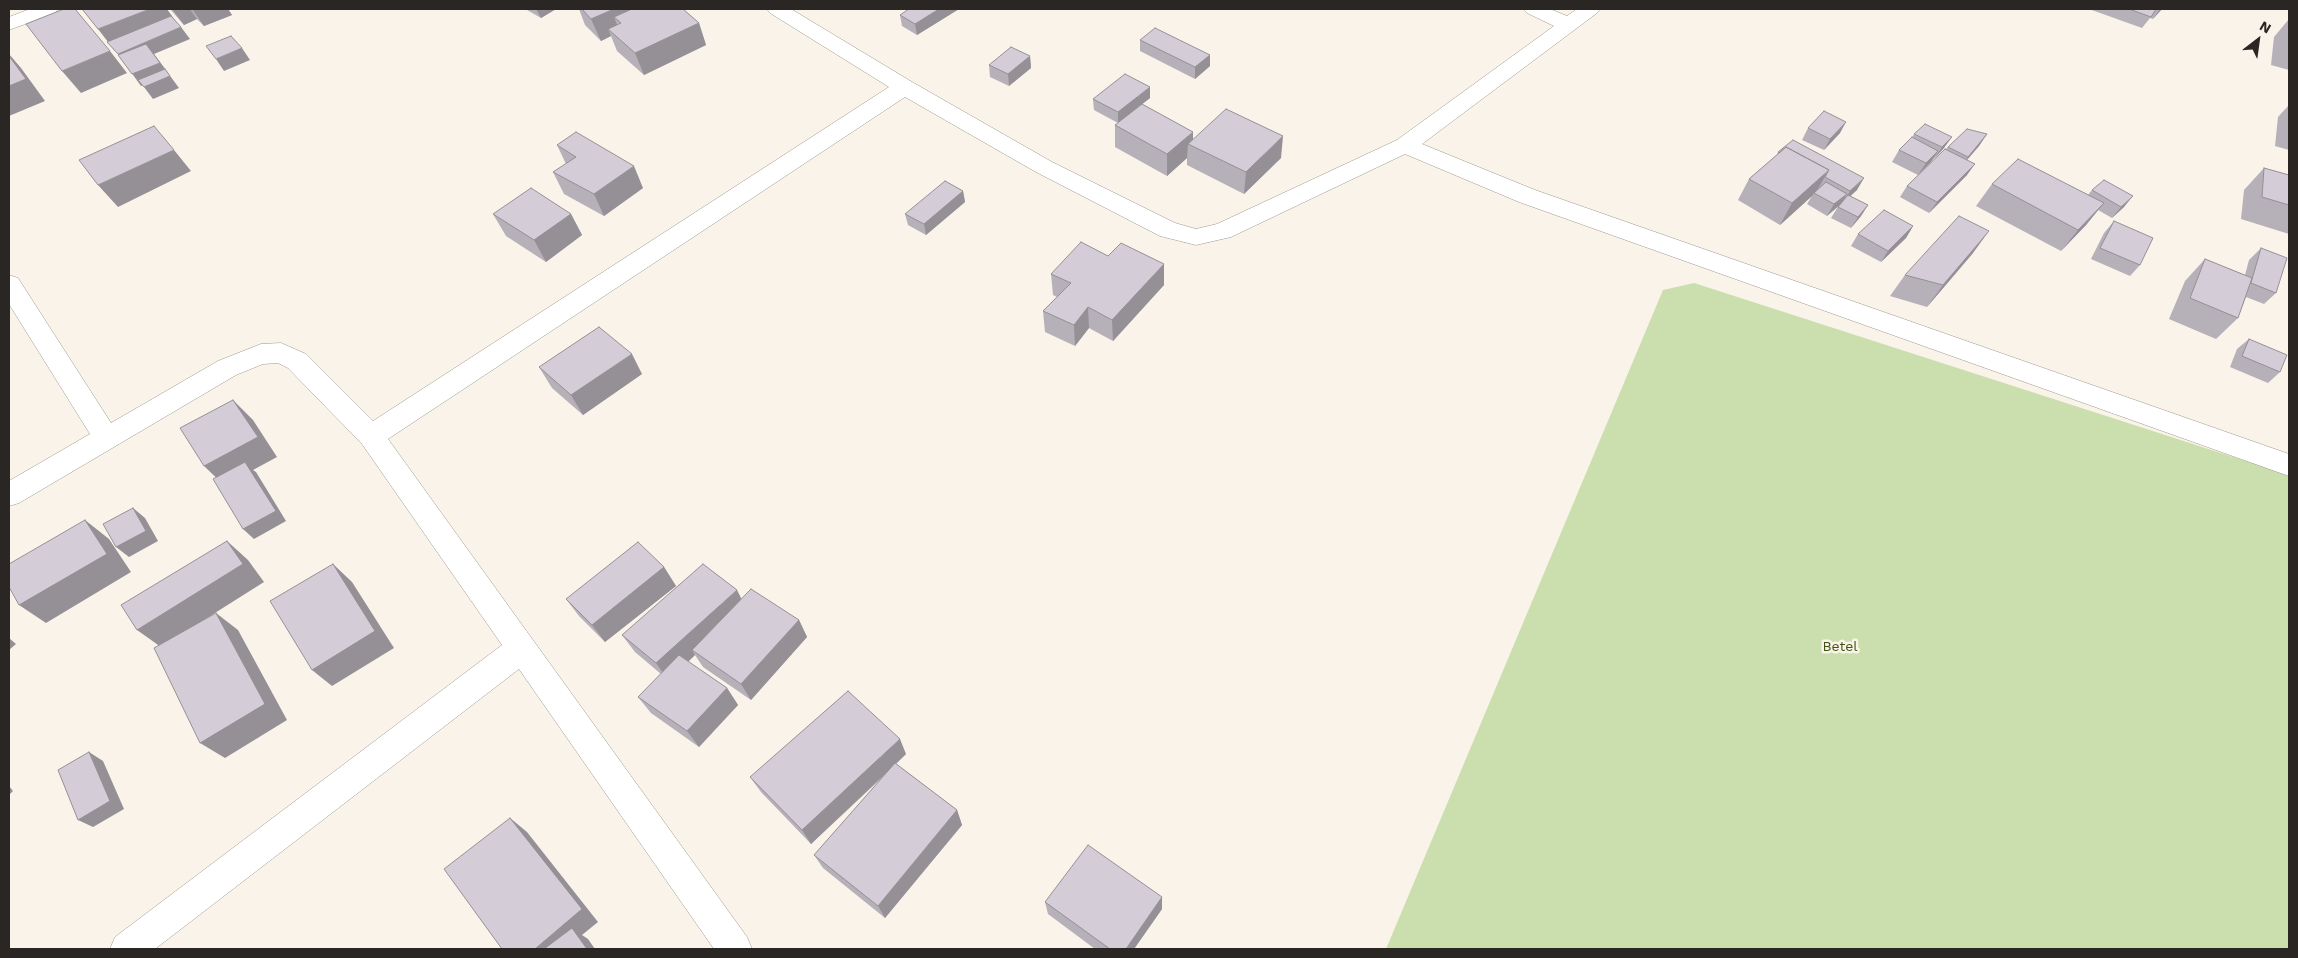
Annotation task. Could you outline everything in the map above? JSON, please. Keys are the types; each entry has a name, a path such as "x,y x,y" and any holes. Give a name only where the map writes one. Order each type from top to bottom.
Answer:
{"street":[{"path":"9,24 48,9"},
{"path":"777,9 904,88 1044,167 1168,230 1196,236 1223,231 1406,145 1590,9"},
{"path":"1534,9 1568,24"},
{"path":"371,436 904,88"},
{"path":"1406,145 1526,196 2289,465"},
{"path":"9,284 106,437"},
{"path":"9,495 227,368 261,354 281,353 297,361 371,436 735,949"},
{"path":"127,949 521,649"}],"green space":[{"name":"Betel","path":"1694,283 2289,475 2289,949 1386,949 1663,290"}],"building":[{"path":"64,9 75,9 110,51 62,71 26,24"},
{"path":"82,9 150,9 98,29"},
{"path":"582,9 614,9 591,19"},
{"path":"632,9 683,9 699,23 635,53 608,29 621,23 614,17"},
{"path":"909,9 939,9 915,24 900,15"},
{"path":"2129,9 2156,9 2151,17"},
{"path":"171,16 181,27 118,54 107,42"},
{"path":"1155,28 1210,55 1195,67 1140,40"},
{"path":"231,36 242,48 216,59 206,46"},
{"path":"146,44 160,63 132,74 118,55"},
{"path":"1011,47 1030,56 1008,74 989,65"},
{"path":"9,56 26,79 9,86"},
{"path":"165,69 170,76 144,87 138,80"},
{"path":"1125,74 1150,87 1118,112 1093,99"},
{"path":"1142,104 1193,132 1167,154 1115,125"},
{"path":"1226,109 1283,136 1246,172 1188,144"},
{"path":"1824,111 1846,122 1830,139 1808,128"},
{"path":"1925,124 1952,137 1942,147 1914,134"},
{"path":"154,126 174,150 98,185 79,160"},
{"path":"1967,129 1987,134 1968,157 1948,147"},
{"path":"576,132 634,166 594,194 553,172 576,157 557,145"},
{"path":"1912,137 1938,151 1926,163 1899,150"},
{"path":"1793,140 1864,178 1850,191 1825,177 1829,170 1786,147 1778,152"},
{"path":"1786,147 1829,170 1792,203 1749,179"},
{"path":"1945,149 1975,164 1937,202 1907,186"},
{"path":"2018,159 2104,203 2078,230 1992,184"},
{"path":"2264,168 2289,175 2289,205 2262,197"},
{"path":"2104,180 2133,196 2121,207 2092,190"},
{"path":"945,181 963,191 924,224 905,214"},
{"path":"1826,182 1847,194 1834,204 1814,193"},
{"path":"531,188 571,214 534,240 493,214"},
{"path":"1848,195 1868,205 1858,217 1838,207"},
{"path":"1884,210 1913,226 1888,251 1858,234"},
{"path":"1959,216 1989,231 1943,285 1905,275"},
{"path":"2114,221 2153,238 2140,265 2100,248"},
{"path":"1081,242 1108,256 1121,243 1164,264 1112,320 1088,307 1074,325 1043,311 1071,283 1051,274"},
{"path":"2261,248 2287,258 2276,293 2251,283"},
{"path":"2205,259 2252,278 2238,318 2190,298"},
{"path":"599,327 632,354 571,395 539,367"},
{"path":"2249,339 2287,355 2280,372 2242,356"},
{"path":"233,400 258,437 204,466 180,428"},
{"path":"245,462 276,511 243,529 213,479"},
{"path":"133,508 146,531 116,547 103,524"},
{"path":"85,520 107,554 19,605 9,587 9,564"},
{"path":"227,541 243,564 137,630 121,605"},
{"path":"638,542 664,567 592,625 566,599"},
{"path":"333,564 375,631 312,670 270,601"},
{"path":"703,564 737,590 656,663 622,635"},
{"path":"751,589 799,620 741,684 692,650"},
{"path":"216,613 265,704 200,743 154,648"},
{"path":"679,655 727,688 687,731 638,697"},
{"path":"848,691 900,739 802,830 750,777"},
{"path":"89,752 110,801 78,820 58,770"},
{"path":"895,763 957,810 878,906 814,855"},
{"path":"510,818 582,909 535,949 502,949 444,869"},
{"path":"1088,845 1162,897 1126,949 1110,949 1045,902"},
{"path":"572,928 587,949 544,949"}]}
